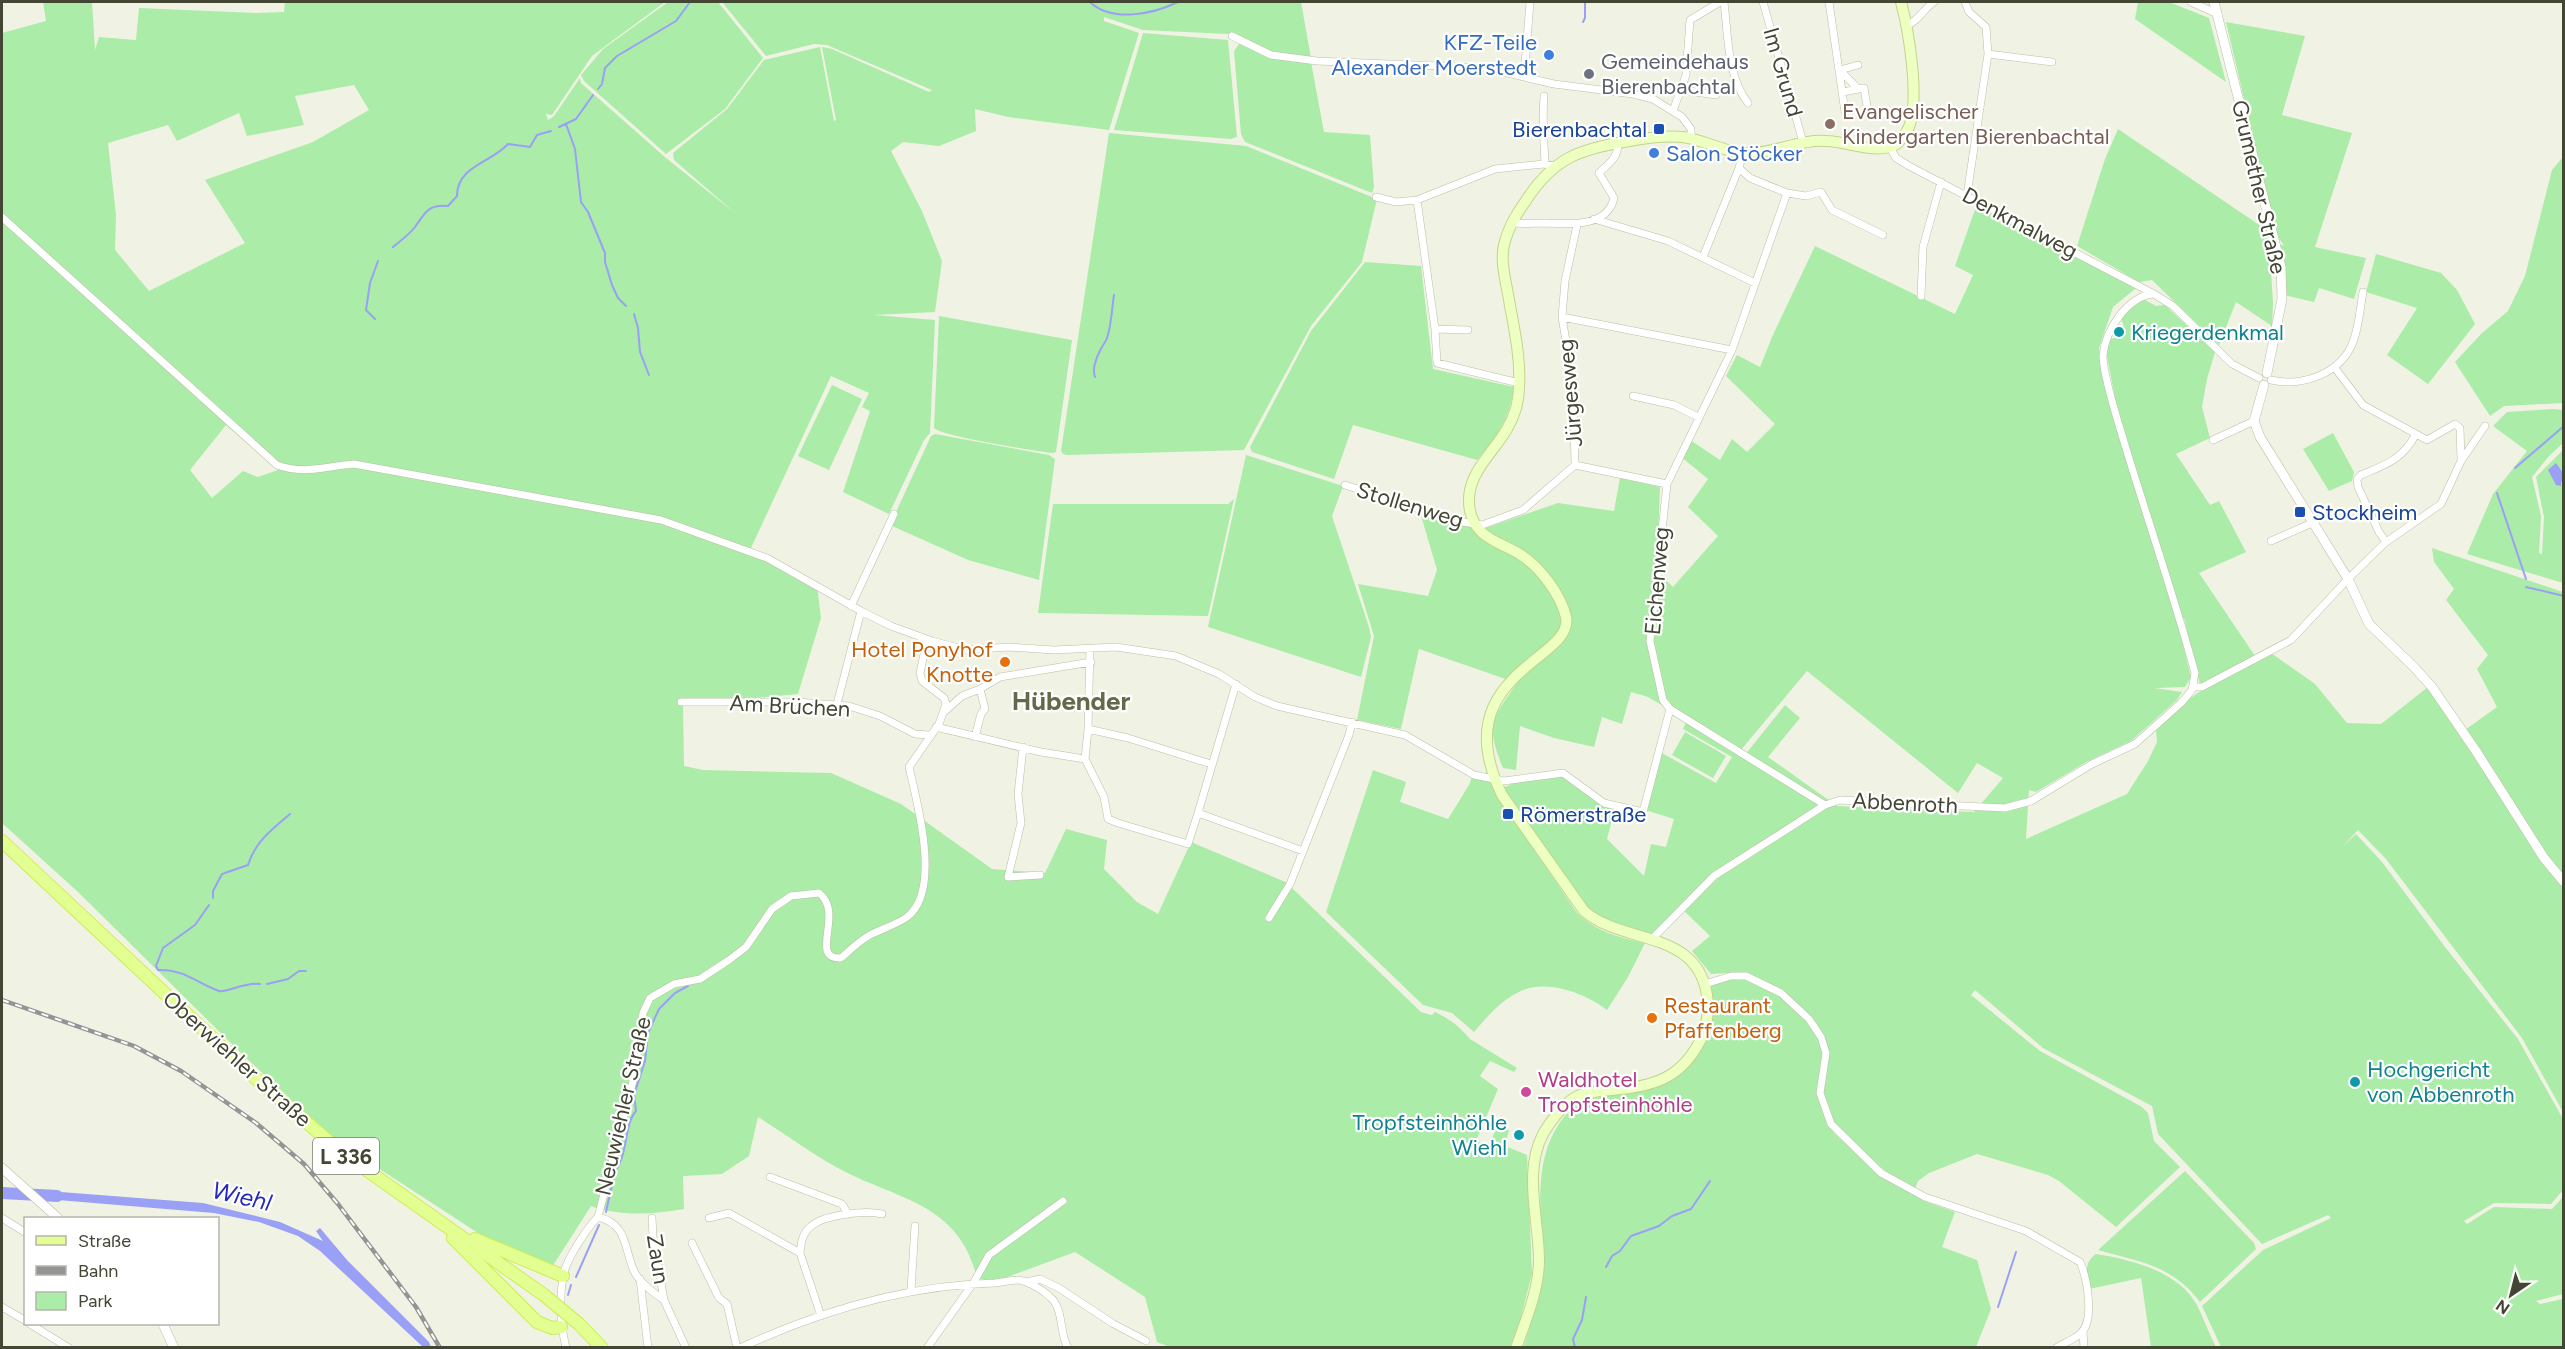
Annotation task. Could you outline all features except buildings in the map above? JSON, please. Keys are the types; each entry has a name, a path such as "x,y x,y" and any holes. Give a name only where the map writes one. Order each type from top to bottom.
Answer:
{"main road":[{"path":"1516,1347 1538,1275 1534,1172 1542,1136 1548,1125 1577,1097 1600,1090 1657,1082 1672,1074 1687,1062 1702,1037 1707,1023 1708,1004 1705,984 1690,961 1674,948 1606,926 1594,920 1584,911 1519,822 1495,781 1485,745 1486,730 1492,708 1512,678 1554,644 1567,628 1562,605 1533,566 1521,555 1492,541 1480,531 1470,510 1472,482 1483,461 1508,428 1516,410 1519,383 1503,255 1504,241 1550,165 1617,143 1660,137 1691,138 1743,153 1825,140 1880,148 1897,144 1910,125 1913,108 1907,26 1901,2"},
{"name":"Oberwiehler Straße","path":"2,841 252,1076 341,1152 544,1295 602,1347"},
{"name":"L 336","path":"412,1202 459,1242 537,1322 552,1328 561,1327"},
{"name":"L 336","path":"457,1232 563,1276"}],"street":[{"path":"1524,77 1530,2"},
{"path":"1673,111 1686,75 1690,20 1722,2"},
{"name":"Im Grund","path":"1722,2 1739,92 1749,103"},
{"name":"Im Grund","path":"1763,2 1803,142"},
{"path":"1829,2 1845,112"},
{"path":"1907,26 1913,24 1927,6 1934,2"},
{"path":"1965,2 1969,12 1986,27 1988,54 1967,195"},
{"path":"2192,2 2218,14"},
{"name":"Grumether Straße","path":"2214,2 2281,267 2282,299 2254,421"},
{"path":"1232,36 1271,55 1317,61 1485,68 1554,84 1633,94 1653,99 1682,117 1691,129 1691,138"},
{"path":"1988,54 2052,62"},
{"path":"1840,70 1858,65"},
{"path":"1840,70 1858,89"},
{"path":"1843,92 1864,88 1866,108 1871,114 1895,113"},
{"path":"1682,90 1716,95"},
{"path":"1376,197 1396,202 1418,200 1495,169 1550,165 1541,127 1544,96"},
{"path":"1513,223 1577,225 1594,219 1612,205 1614,198 1599,173 1615,157 1619,150 1617,143"},
{"name":"Denkmalweg","path":"1890,147 1896,158 2154,294 2173,306 2232,364 2265,379"},
{"path":"1703,258 1743,153"},
{"path":"1739,168 1750,178 1787,193 1806,196 1821,192 1832,210 1883,235"},
{"path":"1921,296 1923,247 1941,182"},
{"name":"Eichenweg","path":"1670,709 1663,700 1650,641 1667,484 1732,350 1787,193"},
{"path":"1418,200 1435,329 1437,363 1519,383"},
{"path":"2,217 277,465 289,470 308,471 354,464 661,520 767,558 851,606 927,640 966,650 1008,647 1090,649 1116,647 1176,656 1219,674 1255,697 1278,706 1405,735 1420,741 1460,769 1495,781 1563,773 1604,802 1642,812 1670,709 1825,805"},
{"path":"1594,219 1668,241 1755,283"},
{"name":"Jürgesweg","path":"1476,524 1482,525 1523,510 1575,465 1573,384 1562,317 1565,281 1577,225"},
{"path":"2265,379 2300,382 2335,368 2353,342 2363,292"},
{"path":"2154,294 2137,299 2119,316 2105,346 2103,359 2119,423 2192,662 2195,673 2193,687 2202,687 2291,640 2386,542 2441,504 2461,461 2485,426"},
{"path":"1562,317 1732,350"},
{"path":"1435,329 1468,330"},
{"path":"2335,368 2363,405 2427,440 2455,424 2460,428 2461,461"},
{"path":"1632,396 1674,405 1698,417"},
{"path":"2213,440 2254,421 2260,437 2348,579 2369,624 2414,666 2441,701 2476,751 2544,858 2564,882"},
{"path":"2386,542 2358,487 2357,479 2361,475 2393,462 2407,450 2416,434"},
{"path":"1575,465 1667,484"},
{"name":"Stollenweg","path":"1345,485 1456,520 1476,524"},
{"path":"851,606 894,514"},
{"path":"2271,541 2312,523"},
{"path":"837,704 861,611"},
{"path":"927,640 920,673 922,681 944,698 946,704 936,727 929,735"},
{"path":"1090,649 1085,759 1104,797 1108,819 1188,844 1236,684"},
{"path":"944,712 962,696 1000,677 1091,662"},
{"name":"Abbenroth","path":"1652,939 1714,876 1825,805 1840,800 2005,808 2037,798 2092,764 2124,750 2150,731 2181,703 2193,687"},
{"path":"975,737 981,714 986,709 980,689"},
{"name":"Am Brüchen","path":"681,702 837,704 880,716 915,734 929,735"},
{"path":"1269,918 1290,884 1352,722"},
{"path":"936,727 1085,759"},
{"path":"1088,729 1128,738 1211,764"},
{"name":"Neuwiehler Straße","path":"566,1347 561,1327 563,1276 591,1224 598,1216 634,1072 643,1012 650,998 674,984 700,979 729,960 746,947 772,909 791,896 819,893 829,902 831,914 826,948 828,954 836,958 841,958 867,936 907,917 918,903 923,889 924,847 922,823 909,767 929,735"},
{"path":"1023,747 1018,794 1021,822 1008,877 1040,875"},
{"path":"1198,813 1303,851"},
{"path":"1705,984 1731,976 1746,976 1773,988 1791,1001 1809,1019 1821,1037 1826,1053 1820,1093 1835,1130 1881,1173 1925,1197 2026,1231 2080,1262 2088,1292 2087,1320 2083,1332 2084,1347"},
{"path":"2,1168 57,1217"},
{"path":"770,1177 842,1204 848,1214"},
{"path":"927,1347 974,1282 989,1255 1063,1201"},
{"path":"820,1316 800,1253 802,1240 810,1227 848,1214 871,1211 882,1214"},
{"path":"709,1218 729,1213 800,1253"},
{"name":"Zaun","path":"598,1216 612,1222 623,1233 634,1271 664,1300"},
{"path":"2,1218 24,1232"},
{"name":"Zaun","path":"652,1218 664,1300 686,1347"},
{"path":"911,1290 915,1226"},
{"path":"692,1243 719,1298 727,1305 738,1347 796,1323 911,1290 974,1282 1018,1280 1026,1282 1052,1298 1058,1310 1063,1340 1068,1347"},
{"name":"Zaun","path":"640,1279 648,1347"},
{"path":"1026,1282 1040,1279 1059,1288 1112,1323 1146,1341"},
{"path":"2,1306 24,1320"},
{"path":"33,1325 69,1347"},
{"path":"165,1325 174,1347"},
{"path":"2056,1347 2083,1332"}],"green space":[{"path":"43,2 92,2 95,50 99,37 136,40 139,8 256,13 284,12 285,2 665,2 592,56 552,115 546,114 548,120 554,116 580,78 581,83 666,158 735,213 674,160 673,153 727,109 764,60 820,47 834,121 836,120 822,47 832,49 929,92 932,90 827,45 814,44 766,56 722,2 1301,2 1311,58 1270,51 1228,34 1143,30 1104,17 1104,21 1139,33 1109,130 1008,117 975,109 976,131 939,146 903,142 891,151 922,211 942,261 935,312 874,315 935,320 930,433 924,440 889,514 843,492 870,411 862,407 869,393 831,376 750,550 817,585 821,618 798,694 683,705 684,766 703,770 831,773 901,804 992,869 1045,873 1066,829 1107,840 1104,869 1137,902 1158,914 1191,842 1290,884 1284,902 1291,887 1421,1012 1432,1015 1435,1012 1445,1017 1470,1039 1517,1068 1514,1072 1490,1061 1480,1076 1498,1089 1476,1141 1489,1146 1497,1126 1509,1130 1505,1146 1527,1155 1532,1274 1520,1321 1510,1347 1170,1347 1157,1342 1145,1297 1075,1252 994,1282 977,1278 968,1252 940,1217 901,1196 836,1167 758,1117 749,1156 722,1174 683,1176 684,1209 638,1214 614,1212 591,1206 552,1267 478,1233 335,1140 243,1055 78,892 2,823 2,33 46,21","holes":["354,85 369,110 313,142 205,180 245,243 149,291 115,250 116,215 108,143 168,125 177,141 239,113 247,136 304,125 295,96","226,425 278,470 258,477 243,471 212,498 190,470"]},
{"path":"668,2 718,2 763,58 725,109 666,154 584,81 581,75 603,49"},
{"path":"2138,2 2169,2 2209,18 2226,82 2135,19"},
{"path":"2226,22 2305,36 2282,115 2352,133 2315,247 2366,258 2354,299 2319,288 2314,302 2284,295 2279,245 2284,245 2276,235"},
{"path":"1143,33 1228,40 1237,137 1231,139 1114,130"},
{"path":"1240,43 1269,56 1311,62 1324,132 1370,135 1374,187 1372,193 1245,142 1241,134 1234,51"},
{"path":"2118,129 2268,231 2273,302 2272,326 2236,302 2219,345 2152,280 2139,282 2077,246 2105,159"},
{"path":"1109,133 1246,146 1377,199 1362,262 1311,326 1244,450 1067,455 1061,451"},
{"path":"2563,157 2563,403 2504,406 2490,416 2455,362 2482,333 2508,311 2525,276 2552,170"},
{"path":"1977,204 2136,288 2113,307 2099,348 2110,402 2169,597 2176,596 2117,408 2105,346 2111,339 2126,334 2119,311 2138,296 2156,306 2165,305 2215,352 2202,407 2210,438 2176,454 2210,505 2219,501 2246,552 2199,573 2255,656 2200,685 2184,618 2177,621 2191,677 2185,687 2154,688 2182,692 2177,700 2131,741 2088,761 2036,792 2029,790 2026,839 2127,794 2157,742 2156,730 2168,717 2209,686 2271,653 2315,684 2347,723 2381,724 2428,687 2542,861 2563,887 2563,1112 2522,1038 2386,859 2358,830 2342,847 2356,834 2382,862 2445,947 2518,1039 2563,1119 2563,1190 2551,1204 2494,1203 2464,1221 2467,1224 2494,1207 2552,1209 2563,1197 2563,1294 2536,1301 2540,1304 2563,1299 2563,1347 2221,1347 2202,1306 2263,1250 2331,1218 2328,1215 2262,1244 2158,1134 2152,1106 2043,1048 1975,990 1971,995 2040,1051 2142,1107 2148,1113 2154,1141 2180,1167 2116,1227 2059,1181 2048,1175 1977,1154 1929,1173 1918,1181 1915,1189 1910,1187 1884,1170 1833,1123 1822,1093 1829,1053 1824,1035 1809,1016 1783,991 1743,972 1711,974 1692,951 1710,936 1680,907 1652,935 1603,919 1586,907 1577,898 1503,788 1516,782 1563,774 1603,804 1615,808 1607,839 1644,876 1651,844 1666,847 1674,819 1645,810 1660,752 1716,783 1732,757 1683,729 1686,722 1744,756 1785,705 1800,718 1768,757 1837,806 1974,812 2003,778 1977,763 1958,793 1807,671 1740,751 1648,697 1631,692 1622,724 1602,717 1594,747 1554,738 1520,726 1516,770 1503,768 1494,742 1494,723 1502,705 1517,683 1419,649 1401,729 1357,720 1374,636 1358,584 1428,596 1437,570 1420,512 1473,527 1491,546 1518,556 1545,584 1561,611 1563,625 1553,640 1530,657 1533,661 1565,638 1570,626 1570,618 1554,586 1530,559 1483,529 1558,503 1614,511 1620,478 1660,487 1657,571 1673,587 1718,536 1688,507 1708,479 1680,456 1690,440 1720,460 1732,439 1747,452 1775,424 1726,376 1737,355 1760,367 1815,246 1955,314 1973,275 1955,266"},
{"path":"2376,254 2441,273 2457,290 2475,324 2428,384 2387,355 2417,308 2366,292"},
{"path":"1365,262 1421,266 1433,369 1514,387 1502,426 1477,460 1353,425 1334,479 1252,452 1250,447 1311,331"},
{"path":"939,316 1072,340 1056,452 970,439 934,428"},
{"path":"832,385 862,399 829,470 798,456"},
{"path":"2563,410 2563,443 2532,477 2541,516 2539,553 2542,554 2544,517 2536,477 2563,450 2561,486 2563,481 2563,583 2467,554 2493,494 2527,451 2493,426 2507,412"},
{"path":"2333,433 2354,472 2352,481 2329,491 2303,449"},
{"path":"935,434 1049,455 1055,459 1039,580 968,560 890,525 931,436"},
{"path":"1246,455 1343,486 1332,516 1371,637 1361,677 1208,627"},
{"path":"1234,499 1208,616 1038,613 1053,504 1228,504"},
{"path":"2432,548 2563,592 2563,875 2547,856 2465,730 2497,707 2477,669 2488,655 2446,600 2454,589 2434,562"},
{"path":"1685,732 1726,756 1713,778 1672,755"},
{"path":"1373,770 1406,782 1400,802 1448,819 1472,777 1493,783 1495,792 1577,913 1592,925 1608,933 1645,943 1628,977 1607,1010 1588,998 1564,989 1529,988 1500,1005 1474,1032 1452,1013 1423,1005 1326,912"},
{"path":"1729,978 1747,978 1781,994 1807,1018 1820,1038 1824,1053 1817,1093 1824,1115 1834,1133 1880,1175 1924,1201 1955,1212 1942,1247 1977,1260 1991,1309 1976,1347 1523,1348 1540,1276 1540,1194 1545,1154 1553,1135 1564,1117 1581,1103 1603,1096 1652,1088 1682,1071 1692,1062 1705,1040 1711,1015 1711,986"},
{"path":"2185,1171 2254,1243 2256,1249 2200,1302 2178,1280 2166,1272 2141,1262 2098,1250"},
{"path":"2096,1254 2153,1269 2178,1284 2189,1293 2197,1305 2216,1347 2151,1347 2141,1278 2089,1289 2088,1265"}],"water":[{"path":"2556,463 2563,473 2561,486 2556,485 2548,470"},
{"path":"35,1190 203,1203 280,1222 323,1241 316,1231 320,1228 347,1260 429,1342 431,1347 423,1347 320,1251 298,1236 259,1222 214,1213 46,1199"}],"waterway":[{"path":"598,89 602,84 605,68 617,56 676,21 690,2"},
{"path":"1090,2 1099,9 1121,14 1145,13 1178,2"},
{"path":"1583,22 1585,2"},
{"path":"559,127 576,119 593,95"},
{"path":"566,124 575,149 581,202 588,212 605,253 605,262 612,285 618,298 626,306"},
{"path":"393,247 410,233 428,210 436,206 448,206 457,196 458,186 469,171 508,144 530,147 537,135 551,131"},
{"path":"375,319 366,310 370,283 378,261"},
{"path":"1095,377 1096,359 1109,333 1114,295"},
{"path":"634,314 640,352 649,375"},
{"path":"2515,468 2564,426"},
{"path":"2497,493 2526,579"},
{"path":"2526,587 2564,596"},
{"path":"213,898 213,891 222,874 248,865 255,849 290,814"},
{"path":"209,905 195,925 163,948 156,966 158,970 183,974 219,991 260,984"},
{"path":"267,984 288,979 299,971 306,971"},
{"path":"606,1212 615,1171 622,1157 629,1124 636,1111 634,1095 645,1061 648,1033 659,1009 675,993 688,986"},
{"path":"1606,1267 1612,1256 1620,1251 1631,1236 1659,1226 1672,1216 1691,1209 1710,1181"},
{"name":"Wiehl","path":"2,1193 57,1196"},
{"path":"576,1277 599,1225"},
{"path":"1998,1307 2016,1252"},
{"path":"568,1295 571,1285"},
{"path":"1575,1348 1573,1339 1582,1320 1586,1297"}],"railway":[{"path":"2,1000 134,1046 181,1071 256,1123 304,1164 338,1204 416,1307 440,1348"}],"place":[{"name":"KFZ-Teile Alexander Moerstedt","path":"1549,55"},
{"name":"Gemeindehaus Bierenbachtal","path":"1589,74"},
{"name":"Evangelischer Kindergarten Bierenbachtal","path":"1830,124"},
{"name":"Bierenbachtal","path":"1659,129"},
{"name":"Salon Stöcker","path":"1654,153"},
{"name":"Kriegerdenkmal","path":"2119,332"},
{"name":"Stockheim","path":"2300,512"},
{"name":"Hotel Ponyhof Knotte","path":"1005,662"},
{"name":"Römerstraße","path":"1508,814"},
{"name":"Restaurant Pfaffenberg","path":"1652,1018"},
{"name":"Hochgericht von Abbenroth","path":"2355,1082"},
{"name":"Waldhotel Tropfsteinhöhle","path":"1526,1092"},
{"name":"Tropfsteinhöhle Wiehl","path":"1519,1135"}],"district":[{"name":"Hübender","path":"1071,701"}]}
